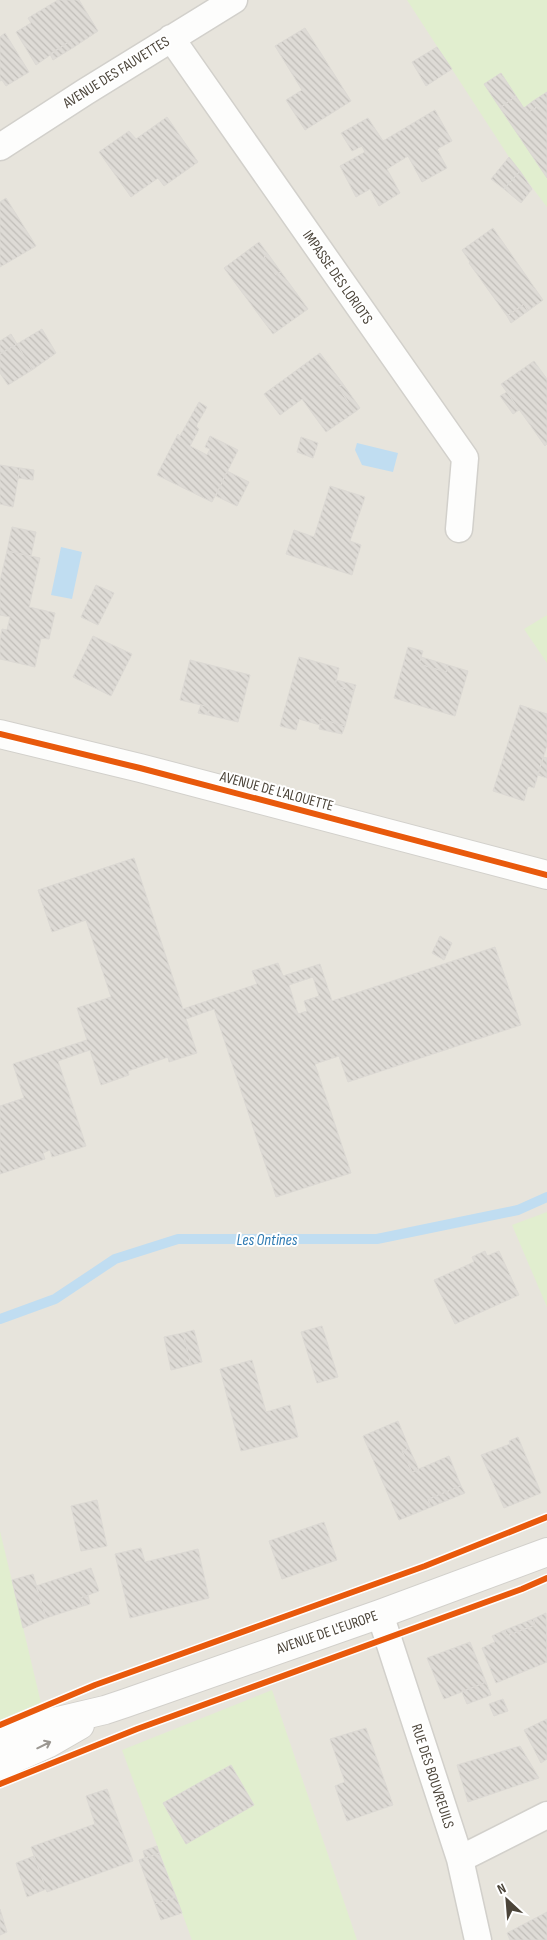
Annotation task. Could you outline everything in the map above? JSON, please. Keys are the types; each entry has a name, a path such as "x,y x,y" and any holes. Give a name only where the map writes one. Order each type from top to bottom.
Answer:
{"street":[{"name":"AVENUE DES FAUVETTES","path":"0,147 234,0"},
{"name":"IMPASSE DES LORIOTS","path":"171,38 465,458 459,529"},
{"name":"AVENUE DE L'ALOUETTE","path":"0,734 140,768 547,875"},
{"name":"AVENUE DE L'EUROPE","path":"0,1743 37,1726 105,1710 380,1614 547,1552"},
{"name":"RUE DES BOUVREUILS","path":"380,1614 460,1858 478,1940"},
{"name":"AVENUE DE L'EUROPE","path":"0,1765 48,1744 105,1710"},
{"path":"460,1858 547,1815"}],"shaded area":[{"path":"0,0 547,0 547,1940 0,1940"}],"green space":[{"path":"407,0 547,0 547,207 509,157"},
{"path":"547,615 547,663 524,629"},
{"path":"547,1212 547,1307 512,1225"},
{"path":"0,1531 41,1703 0,1720"},
{"path":"272,1690 357,1940 192,1940 122,1750"}],"water":[{"path":"357,443 398,453 393,472 362,465 355,450"},
{"path":"61,547 82,552 72,599 51,595"}],"building":[{"path":"58,0 79,0 98,31 74,47 70,41 36,65 16,32 31,23 28,18"},
{"path":"305,28 351,101 305,130 286,100 302,90 275,46"},
{"path":"5,33 29,72 6,86 2,80 0,81 0,37"},
{"path":"70,41 74,47 53,60 50,54"},
{"path":"437,47 452,69 426,86 412,62"},
{"path":"501,73 516,96 500,108 484,84"},
{"path":"547,92 547,178 500,108 516,96 527,113 537,107 533,101"},
{"path":"533,101 537,107 527,113 524,108"},
{"path":"435,110 452,141 437,149 447,168 422,182 408,156 387,169 400,193 379,206 370,189 356,197 340,166 365,152 362,146 352,151 341,133 368,118 383,141"},
{"path":"167,117 198,162 164,186 158,178 131,197 99,152 129,131 136,139"},
{"path":"509,157 520,171 504,189 491,179"},
{"path":"520,171 532,189 521,203 504,189"},
{"path":"6,198 36,246 0,267 0,202"},
{"path":"493,228 543,300 528,311 524,304 507,316 469,263 462,250"},
{"path":"259,242 268,254 264,257 276,275 281,272 308,309 273,334 224,268"},
{"path":"268,254 281,272 276,275 264,257"},
{"path":"524,304 528,311 511,323 507,316"},
{"path":"42,329 56,353 32,370 17,344"},
{"path":"11,334 17,344 0,354 0,341"},
{"path":"17,344 32,370 8,385 0,373 0,354"},
{"path":"320,353 343,384 338,387 355,412 326,432 302,399 280,415 264,394"},
{"path":"534,361 547,379 547,444 545,446 501,384"},
{"path":"343,384 360,408 355,412 338,387"},
{"path":"507,392 519,410 513,414 500,396"},
{"path":"199,402 207,407 196,426 199,429 190,446 207,455 210,449 205,447 210,436 238,450 212,502 157,475 178,434 180,436"},
{"path":"301,437 318,443 313,458 297,452"},
{"path":"0,465 20,468 13,507 0,504"},
{"path":"20,468 34,470 33,480 18,478"},
{"path":"227,471 249,482 237,506 216,496"},
{"path":"330,486 365,497 350,541 361,545 352,575 286,554 294,530 314,537"},
{"path":"12,527 36,532 31,556 7,551"},
{"path":"7,551 40,558 29,607 55,613 49,639 41,638 35,667 0,659 2,629 7,630 10,617 0,615 0,581"},
{"path":"96,585 114,593 98,625 81,617"},
{"path":"93,636 132,654 111,696 73,677"},
{"path":"408,647 423,651 419,664 446,672 448,665 468,671 455,716 394,698"},
{"path":"299,657 339,668 335,686 354,691 345,726 321,719 320,725 299,719 296,730 280,726"},
{"path":"421,657 448,665 446,672 419,664"},
{"path":"190,660 250,675 238,722 208,715 210,707 180,700"},
{"path":"336,680 356,685 354,691 335,686"},
{"path":"201,705 210,707 208,715 198,713"},
{"path":"520,705 547,714 547,745 534,788 528,786 524,801 493,791"},
{"path":"321,719 345,726 342,734 319,729"},
{"path":"543,757 547,758 547,778 538,775"},
{"path":"134,858 183,1009 257,984 252,971 278,963 283,976 320,964 332,1001 495,947 521,1025 348,1082 339,1056 315,1064 351,1173 276,1197 214,1009 186,1019 197,1053 169,1062 168,1057 128,1071 129,1075 101,1085 90,1050 58,1061 86,1146 52,1157 50,1150 43,1153 45,1159 0,1174 0,1106 24,1098 13,1064 87,1040 77,1008 111,997 86,920 52,932 38,890","holes":["313,977 319,996 304,1001 307,1011 298,1014 289,985"]},
{"path":"440,936 452,943 444,960 432,953"},
{"path":"485,1251 487,1256 499,1251 519,1295 455,1324 434,1280 474,1262 472,1257"},
{"path":"322,1326 338,1377 317,1383 301,1332"},
{"path":"194,1330 202,1362 191,1365 183,1333"},
{"path":"183,1333 191,1365 171,1370 164,1337"},
{"path":"252,1360 266,1412 290,1405 298,1437 241,1451 220,1369"},
{"path":"398,1421 409,1448 402,1451 412,1472 449,1456 461,1486 428,1499 431,1507 399,1520 363,1436"},
{"path":"518,1437 541,1493 504,1508 481,1455 510,1444 509,1441"},
{"path":"409,1448 419,1470 412,1472 402,1451"},
{"path":"461,1486 465,1493 431,1507 428,1499"},
{"path":"97,1500 107,1546 81,1551 71,1506"},
{"path":"324,1522 337,1560 282,1579 269,1541"},
{"path":"141,1548 145,1562 198,1549 209,1598 130,1618 115,1554"},
{"path":"91,1568 99,1591 80,1598 83,1606 46,1618 36,1586"},
{"path":"33,1574 46,1618 23,1628 12,1580"},
{"path":"88,1595 90,1604 83,1606 80,1598"},
{"path":"546,1613 547,1662 496,1683 482,1648 495,1642 492,1636 505,1630 507,1636 535,1625 533,1619"},
{"path":"533,1619 535,1625 507,1636 505,1630"},
{"path":"470,1642 486,1682 444,1699 427,1658"},
{"path":"486,1682 491,1695 467,1704 462,1692"},
{"path":"503,1699 508,1711 494,1716 489,1704"},
{"path":"547,1719 547,1759 541,1763 524,1730"},
{"path":"366,1728 393,1805 347,1821 335,1786 345,1782 330,1739"},
{"path":"520,1746 539,1778 468,1802 457,1765"},
{"path":"231,1765 254,1805 186,1844 163,1803"},
{"path":"107,1789 133,1861 47,1892 31,1847 95,1824 86,1796"},
{"path":"157,1846 159,1853 145,1858 143,1851"},
{"path":"159,1853 176,1897 155,1904 139,1860"},
{"path":"34,1856 46,1889 27,1897 16,1863"},
{"path":"176,1897 182,1913 161,1920 155,1904"},
{"path":"0,1909 7,1932 0,1935"},
{"path":"547,1912 547,1940 510,1940 507,1933"}],"waterway":[{"name":"Les Ontines","path":"0,1319 55,1299 115,1259 178,1239 377,1239 518,1210 547,1197"}],"cycle path":[{"path":"0,734 140,768 547,875"},
{"path":"0,1725 95,1685 425,1566 547,1517"},
{"path":"0,1784 137,1729 522,1589 547,1578"}]}
